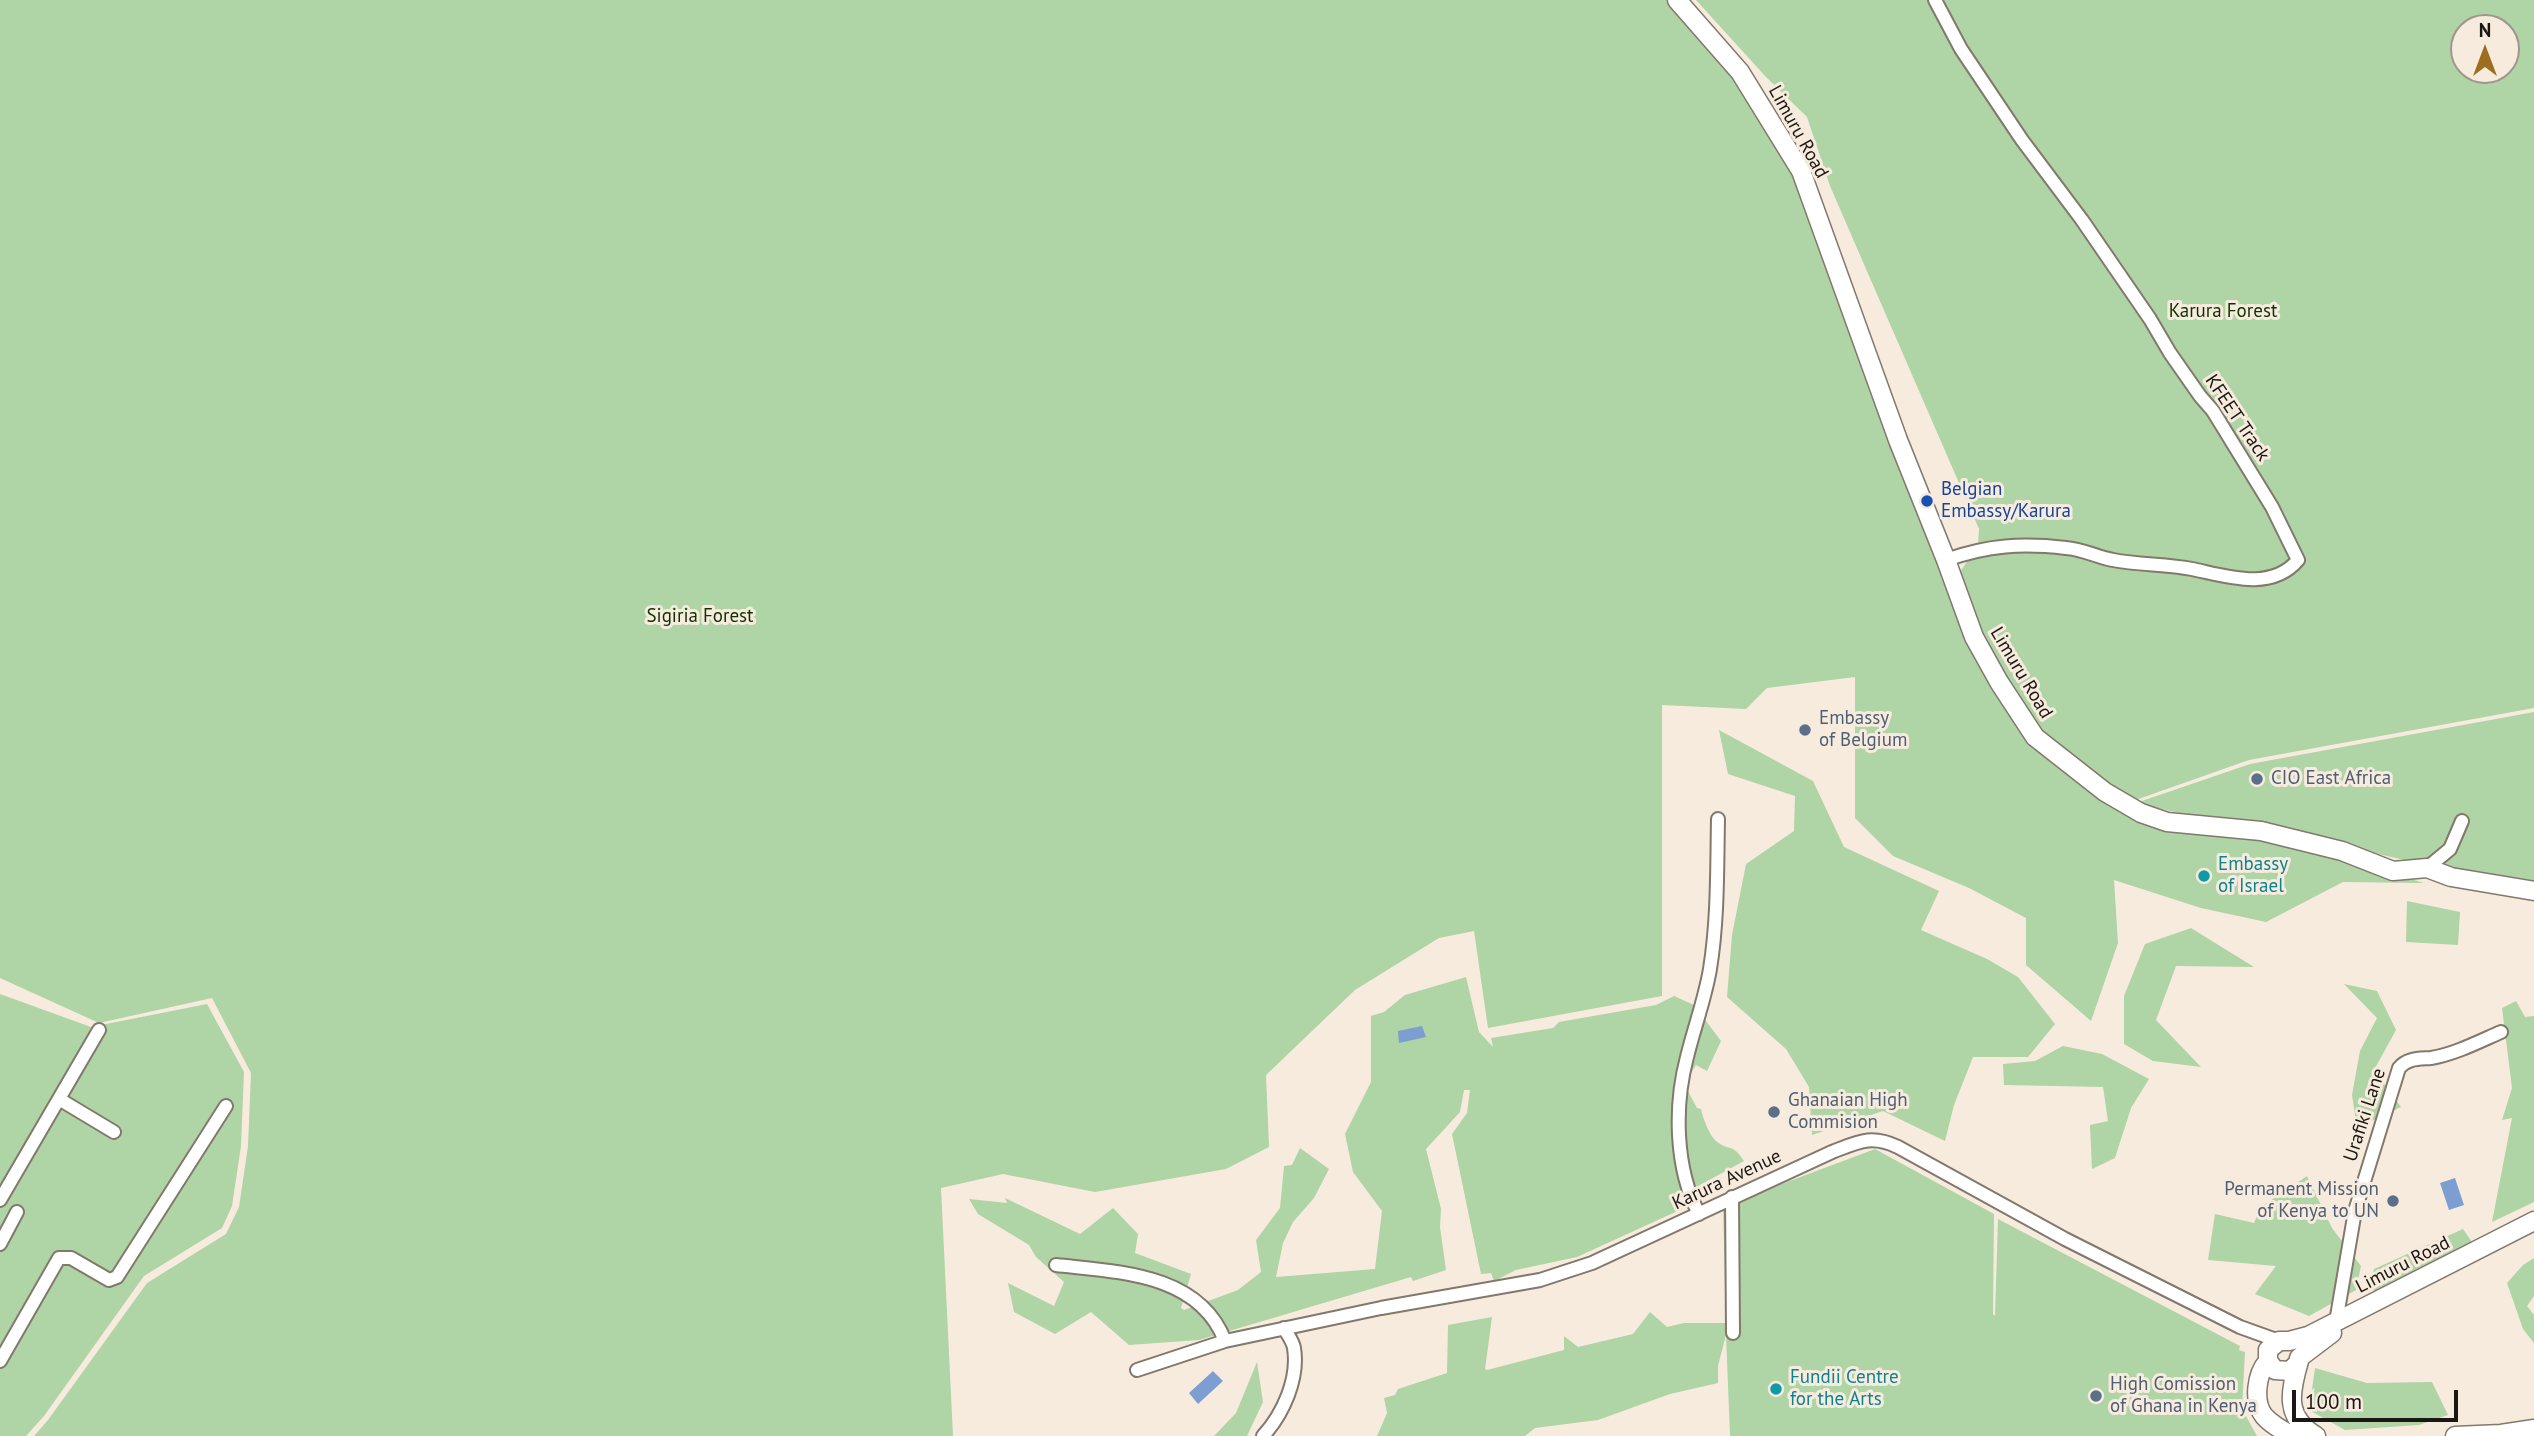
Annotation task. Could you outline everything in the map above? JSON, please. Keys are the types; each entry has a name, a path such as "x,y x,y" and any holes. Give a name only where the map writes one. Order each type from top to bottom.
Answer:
{"main road":[{"name":"Limuru Road","path":"1676,0 1740,72 1801,171 1901,449 1974,637 2035,737 2105,792 2141,813 2167,822 2261,831 2342,851 2393,871 2427,868 2451,877 2534,891"},
{"name":"Limuru Road","path":"2284,1341 2308,1336 2534,1222"},
{"name":"Limuru Road","path":"2299,1361 2328,1335 2534,1228"},
{"path":"2293,1436 2263,1415 2258,1389 2259,1377 2271,1346 2284,1341 2297,1348 2299,1361 2291,1401 2295,1415 2304,1428 2316,1436"},
{"path":"2268,1358 2275,1370 2285,1372 2295,1367 2299,1361"},
{"path":"2455,1436 2534,1429"}],"street":[{"name":"KFEET Track","path":"1935,0 1961,49 2022,140 2082,220 2150,319 2177,364 2213,411 2272,507 2298,561 2277,575 2251,580 2217,576 2192,569 2112,560 2069,548 1992,546 1946,560"},
{"path":"1699,1214 1689,1196 1681,1150 1681,1090 1711,963 1716,909 1718,819"},
{"path":"2427,868 2450,849 2462,821"},
{"path":"0,1200 99,1030"},
{"name":"Urafiki Lane","path":"2336,1322 2355,1211 2399,1068 2412,1060 2434,1058 2458,1051 2501,1032"},
{"path":"59,1099 114,1132"},
{"path":"0,1361 59,1258 71,1258 109,1280 117,1277 226,1106"},
{"name":"Karura Avenue","path":"1137,1370 1231,1340 1284,1328 1540,1280 1592,1263 1732,1197 1864,1140 1883,1140 2065,1239 2240,1327 2284,1341"},
{"path":"1732,1197 1733,1333"},
{"path":"0,1244 17,1212"},
{"path":"1056,1265 1123,1273 1170,1285 1191,1295 1231,1340"},
{"name":"Karura Avenue","path":"2240,1327 2268,1358"},
{"path":"1263,1436 1279,1414 1294,1375 1294,1346 1284,1328"}],"green space":[{"name":"Sigiria Forest","path":"0,0 1673,0 1775,123 1954,578 2004,678 1956,578 1978,545 1979,529 1830,186 1807,117 1766,77 1696,0 2534,0 2534,708 2249,760 2130,802 2108,797 2198,829 2283,840 2424,883 2343,882 2266,922 2201,908 2114,880 2118,943 2091,1021 2026,965 2026,918 1969,888 1893,856 1855,818 1855,677 1767,688 1746,709 1662,705 1662,996 1488,1028 1474,931 1439,938 1355,990 1266,1075 1269,1147 1226,1169 1095,1192 1003,1174 941,1188 953,1436 34,1436 147,1283 226,1234 239,1207 248,1146 251,1073 212,998 99,1023 0,978"},
{"path":"2534,712 2534,884 2482,878 2262,827 2205,819 2136,803 2250,764"},
{"path":"1719,730 1813,781 1844,847 1939,891 1921,930 1987,959 2018,977 2055,1024 2028,1057 1973,1057 1954,1105 1945,1141 1883,1111 1812,1135 1809,1087 1786,1049 1727,997 1732,935 1746,864 1794,831 1795,796 1728,774"},
{"path":"2407,901 2460,912 2458,945 2406,942"},
{"path":"2191,928 2254,967 2176,966 2156,1020 2201,1067 2153,1061 2124,1044 2124,996 2145,944"},
{"path":"1466,977 1479,1032 1493,1047 1491,1038 1553,1028 1559,1022 1656,1005 1674,996 1694,1005 1721,1041 1707,1071 1696,1065 1684,1084 1697,1108 1701,1109 1713,1138 1736,1151 1744,1161 1680,1196 1682,1209 1577,1257 1516,1270 1494,1281 1491,1273 1481,1274 1452,1134 1467,1113 1470,1090 1464,1090 1460,1112 1426,1149 1441,1209 1440,1227 1446,1270 1413,1281 1411,1277 1199,1340 1129,1345 1091,1312 1055,1334 1014,1312 1008,1283 1054,1306 1064,1282 1036,1257 1029,1245 978,1214 969,1199 1007,1203 1005,1198 1080,1234 1113,1208 1138,1234 1135,1253 1191,1274 1181,1308 1184,1310 1238,1290 1261,1272 1256,1240 1280,1208 1284,1166 1292,1165 1300,1148 1329,1169 1314,1198 1293,1222 1283,1243 1276,1277 1375,1269 1382,1211 1353,1172 1345,1134 1371,1082 1371,1016 1384,1012 1405,995"},
{"path":"2344,984 2377,991 2396,1030 2374,1070 2401,1107 2357,1128 2352,1095 2360,1051 2377,1018"},
{"path":"0,994 91,1027 207,1004 244,1072 241,1146 232,1206 222,1228 144,1276 44,1416 26,1436 0,1436"},
{"path":"2516,1001 2525,1017 2534,1016 2534,1202 2492,1222 2512,1118 2502,1120 2512,1088 2502,1008"},
{"path":"2063,1046 2102,1054 2149,1079 2131,1108 2115,1158 2092,1169 2090,1125 2108,1121 2103,1087 2004,1085 2003,1064 2035,1061"},
{"path":"1875,1149 1994,1214 1995,1316 1998,1219 2240,1346 2239,1350 2245,1352 2242,1409 2257,1436 1730,1436 1726,1335 1718,1366 1718,1383 1670,1394 1598,1420 1535,1428 1525,1436 1377,1436 1387,1413 1384,1398 1395,1395 1398,1389 1447,1373 1448,1325 1492,1317 1487,1370 1564,1350 1564,1336 1578,1347 1633,1334 1650,1312 1667,1327 1684,1323 1726,1323 1723,1206"},
{"path":"2307,1176 2332,1228 2361,1266 2356,1290 2309,1316 2255,1294 2276,1266 2208,1260 2215,1214 2254,1223 2261,1207"},
{"path":"2463,1229 2474,1245 2426,1265 2375,1293 2370,1283 2374,1269"},
{"path":"2534,1258 2534,1296 2527,1306 2534,1315 2534,1343 2523,1329 2507,1283 2523,1265"},
{"path":"1257,1362 1263,1402 1247,1436 1214,1436 1236,1413"},
{"path":"2315,1368 2367,1383 2432,1382 2448,1415 2419,1425 2345,1430 2309,1410"}],"water":[{"path":"1422,1026 1426,1037 1399,1043 1398,1031"},
{"path":"2455,1178 2464,1205 2449,1210 2440,1183"},
{"path":"1213,1371 1223,1381 1198,1404 1189,1393"}],"place":[{"name":"Belgian Embassy/Karura","path":"1927,501"},
{"name":"Embassy of Belgium","path":"1805,730"},
{"name":"CIO East Africa","path":"2257,779"},
{"name":"Embassy of Israel","path":"2204,876"},
{"name":"Ghanaian High Commision","path":"1774,1112"},
{"name":"Permanent Mission of Kenya to UN","path":"2393,1201"},
{"name":"Fundii Centre for the Arts","path":"1776,1389"},
{"name":"High Comission of Ghana in Kenya","path":"2096,1396"}],"park label":[{"name":"Karura Forest","path":"2223,312"}]}
